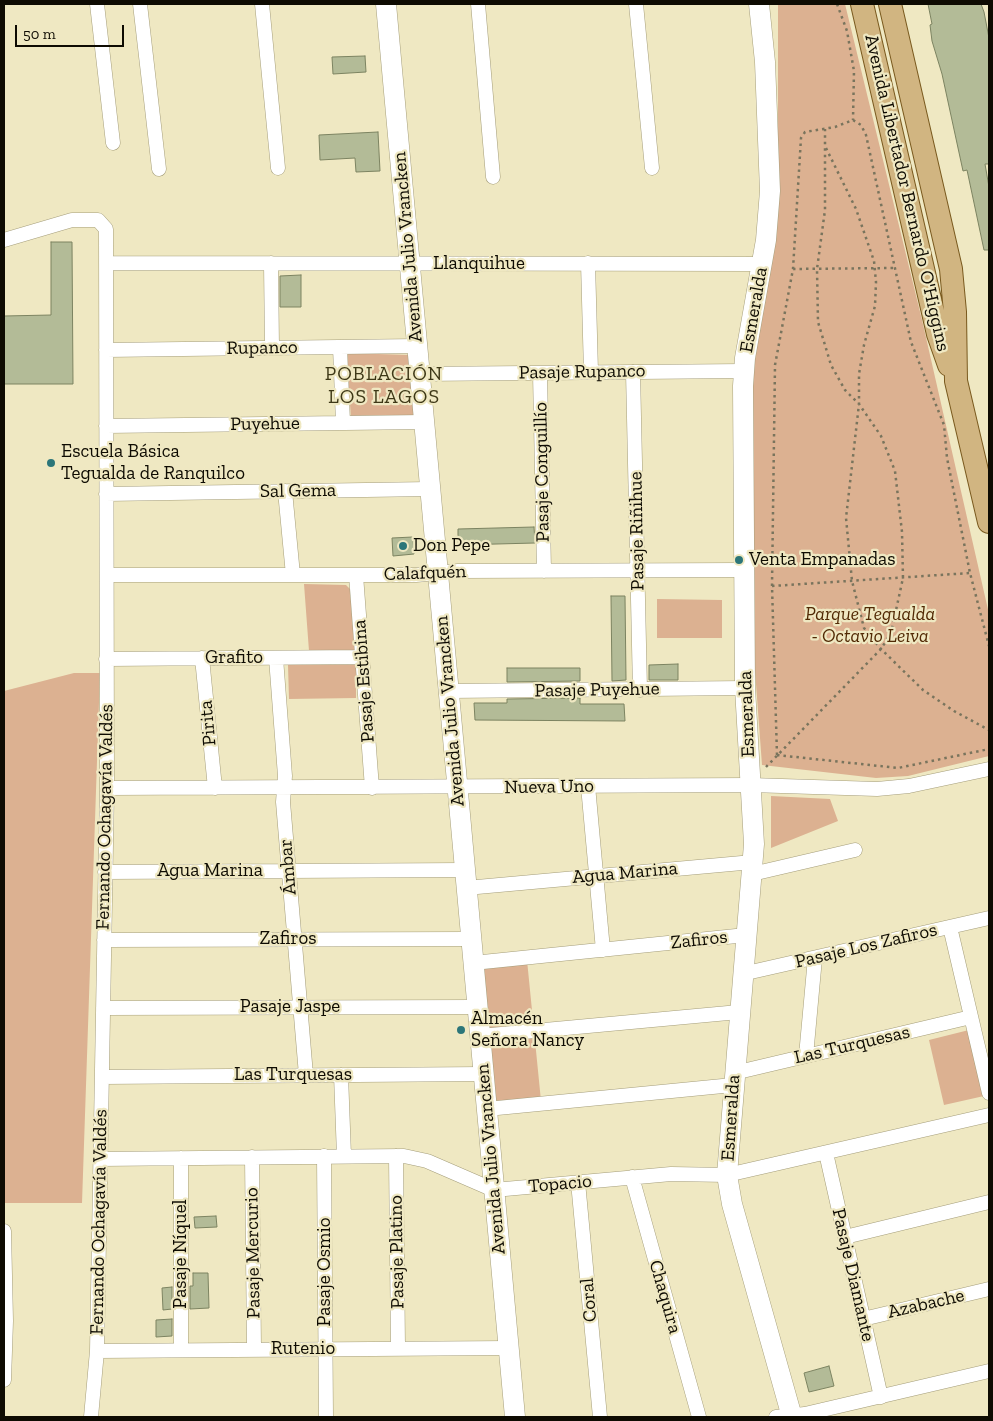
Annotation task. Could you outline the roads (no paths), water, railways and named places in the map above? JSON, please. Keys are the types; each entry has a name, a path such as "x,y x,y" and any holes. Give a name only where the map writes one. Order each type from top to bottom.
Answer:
{"main road":[{"name":"Avenida Libertador Bernardo O'Higgins","path":"862,4 938,334 956,381 989,522"},
{"name":"Avenida Libertador Bernardo O'Higgins","path":"890,4 951,269 955,305 956,381"}],"street":[{"path":"97,4 113,143"},
{"path":"140,4 160,169"},
{"path":"262,4 278,168"},
{"name":"Avenida Julio Vrancken","path":"386,4 515,1417"},
{"path":"478,4 493,177"},
{"path":"636,4 652,168"},
{"name":"Esmeralda","path":"759,4 764,44 770,165 769,216 763,264 744,371 745,688 754,830 733,1079 727,1176 732,1204 786,1417"},
{"name":"Fernando Ochagavía Valdés","path":"4,240 72,220 98,220 106,229 107,788 97,1351 91,1417"},
{"name":"Llanquihue","path":"106,263 763,264"},
{"path":"271,263 272,348"},
{"path":"588,263 591,372"},
{"name":"Rupanco","path":"106,350 417,346"},
{"path":"340,347 343,423"},
{"name":"Pasaje Rupanco","path":"420,374 744,371"},
{"name":"Pasaje Conguillío","path":"540,372 544,570"},
{"name":"Pasaje Riñihue","path":"634,372 640,690"},
{"name":"Puyehue","path":"106,426 424,422"},
{"name":"Sal Gema","path":"106,494 430,489"},
{"path":"285,491 293,575"},
{"name":"Calafquén","path":"107,575 356,575 458,571 744,570"},
{"name":"Pasaje Estibina","path":"356,575 372,788"},
{"name":"Grafito","path":"106,658 362,657"},
{"name":"Pirita","path":"202,658 214,788"},
{"name":"Ámbar","path":"276,658 284,788 282,802 306,1075"},
{"name":"Pasaje Puyehue","path":"449,691 745,688"},
{"name":"Nueva Uno","path":"107,788 457,788 750,784 898,788 989,769"},
{"path":"588,786 603,950"},
{"name":"Agua Marina","path":"105,872 288,871 466,879 596,876 752,868 855,850"},
{"name":"Pasaje Los Zafiros","path":"742,974 989,918"},
{"path":"950,927 989,1093"},
{"name":"Zafiros","path":"473,963 746,935"},
{"name":"Zafiros","path":"104,940 471,939"},
{"path":"806,1056 815,958"},
{"name":"Pasaje Jaspe","path":"103,1008 477,1007"},
{"path":"480,1036 739,1012"},
{"name":"Las Turquesas","path":"487,1109 733,1079 806,1056 971,1017"},
{"name":"Las Turquesas","path":"102,1077 484,1074"},
{"path":"341,1075 344,1156"},
{"name":"Topacio","path":"100,1159 396,1156 427,1161 494,1190 681,1174 727,1176 989,1115"},
{"name":"Pasaje Diamante","path":"826,1153 881,1397"},
{"name":"Pasaje Osmio","path":"324,1156 326,1417"},
{"name":"Pasaje Platino","path":"396,1156 398,1348"},
{"name":"Pasaje Mercurio","path":"252,1157 254,1349"},
{"name":"Pasaje Níquel","path":"181,1158 181,1350"},
{"name":"Chaquira","path":"632,1178 699,1417"},
{"name":"Coral","path":"578,1182 600,1417"},
{"path":"845,1237 989,1202"},
{"path":"4,1231 4,1380"},
{"name":"Azabache","path":"863,1318 989,1289"},
{"name":"Rutenio","path":"97,1351 509,1348"},
{"path":"786,1417 989,1371"}],"place":[{"name":"Escuela Básica Tegualda de Ranquilco","path":"51,463"},
{"name":"Don Pepe","path":"403,546"},
{"name":"Venta Empanadas","path":"739,560"},
{"name":"Almacén Señora Nancy","path":"461,1030"}],"district":[{"name":"POBLACIÓN LOS LAGOS","path":"384,386"}],"park label":[{"name":"Parque Tegualda - Octavio Leiva","path":"870,626"}]}
